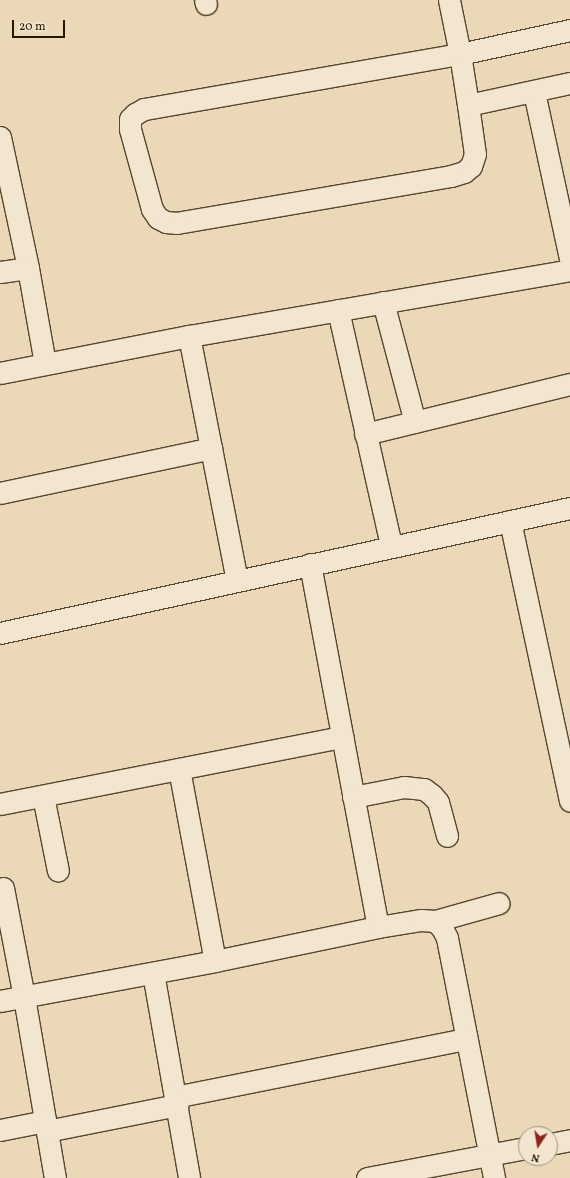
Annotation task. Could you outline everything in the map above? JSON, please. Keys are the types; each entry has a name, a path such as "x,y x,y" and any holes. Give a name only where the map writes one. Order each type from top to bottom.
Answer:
{"street":[{"path":"449,0 460,54 475,154 471,166 464,172 451,176 177,223 166,222 158,218 152,209 130,129 130,119 144,109 460,54 570,30"},
{"path":"468,105 534,92 570,83"},
{"path":"534,92 561,169 570,258"},
{"path":"0,137 28,268 45,363"},
{"path":"0,272 28,268"},
{"path":"0,373 189,336 570,270"},
{"path":"383,302 415,422"},
{"path":"338,310 391,546"},
{"path":"189,336 237,580"},
{"path":"366,434 570,384"},
{"path":"0,493 211,448"},
{"path":"0,633 391,546 570,508"},
{"path":"510,521 565,755 570,802"},
{"path":"310,564 378,927"},
{"path":"0,804 342,737"},
{"path":"179,769 215,961"},
{"path":"353,797 404,787 424,789 438,802 447,836"},
{"path":"42,796 58,871"},
{"path":"3,888 24,997 55,1178"},
{"path":"0,1001 215,961 378,927 421,920 435,921 499,903"},
{"path":"435,921 442,928 447,938 494,1178"},
{"path":"153,973 189,1178"},
{"path":"0,1130 46,1126 176,1101 466,1039"},
{"path":"558,1142 570,1140"},
{"path":"367,1178 518,1150"}]}
